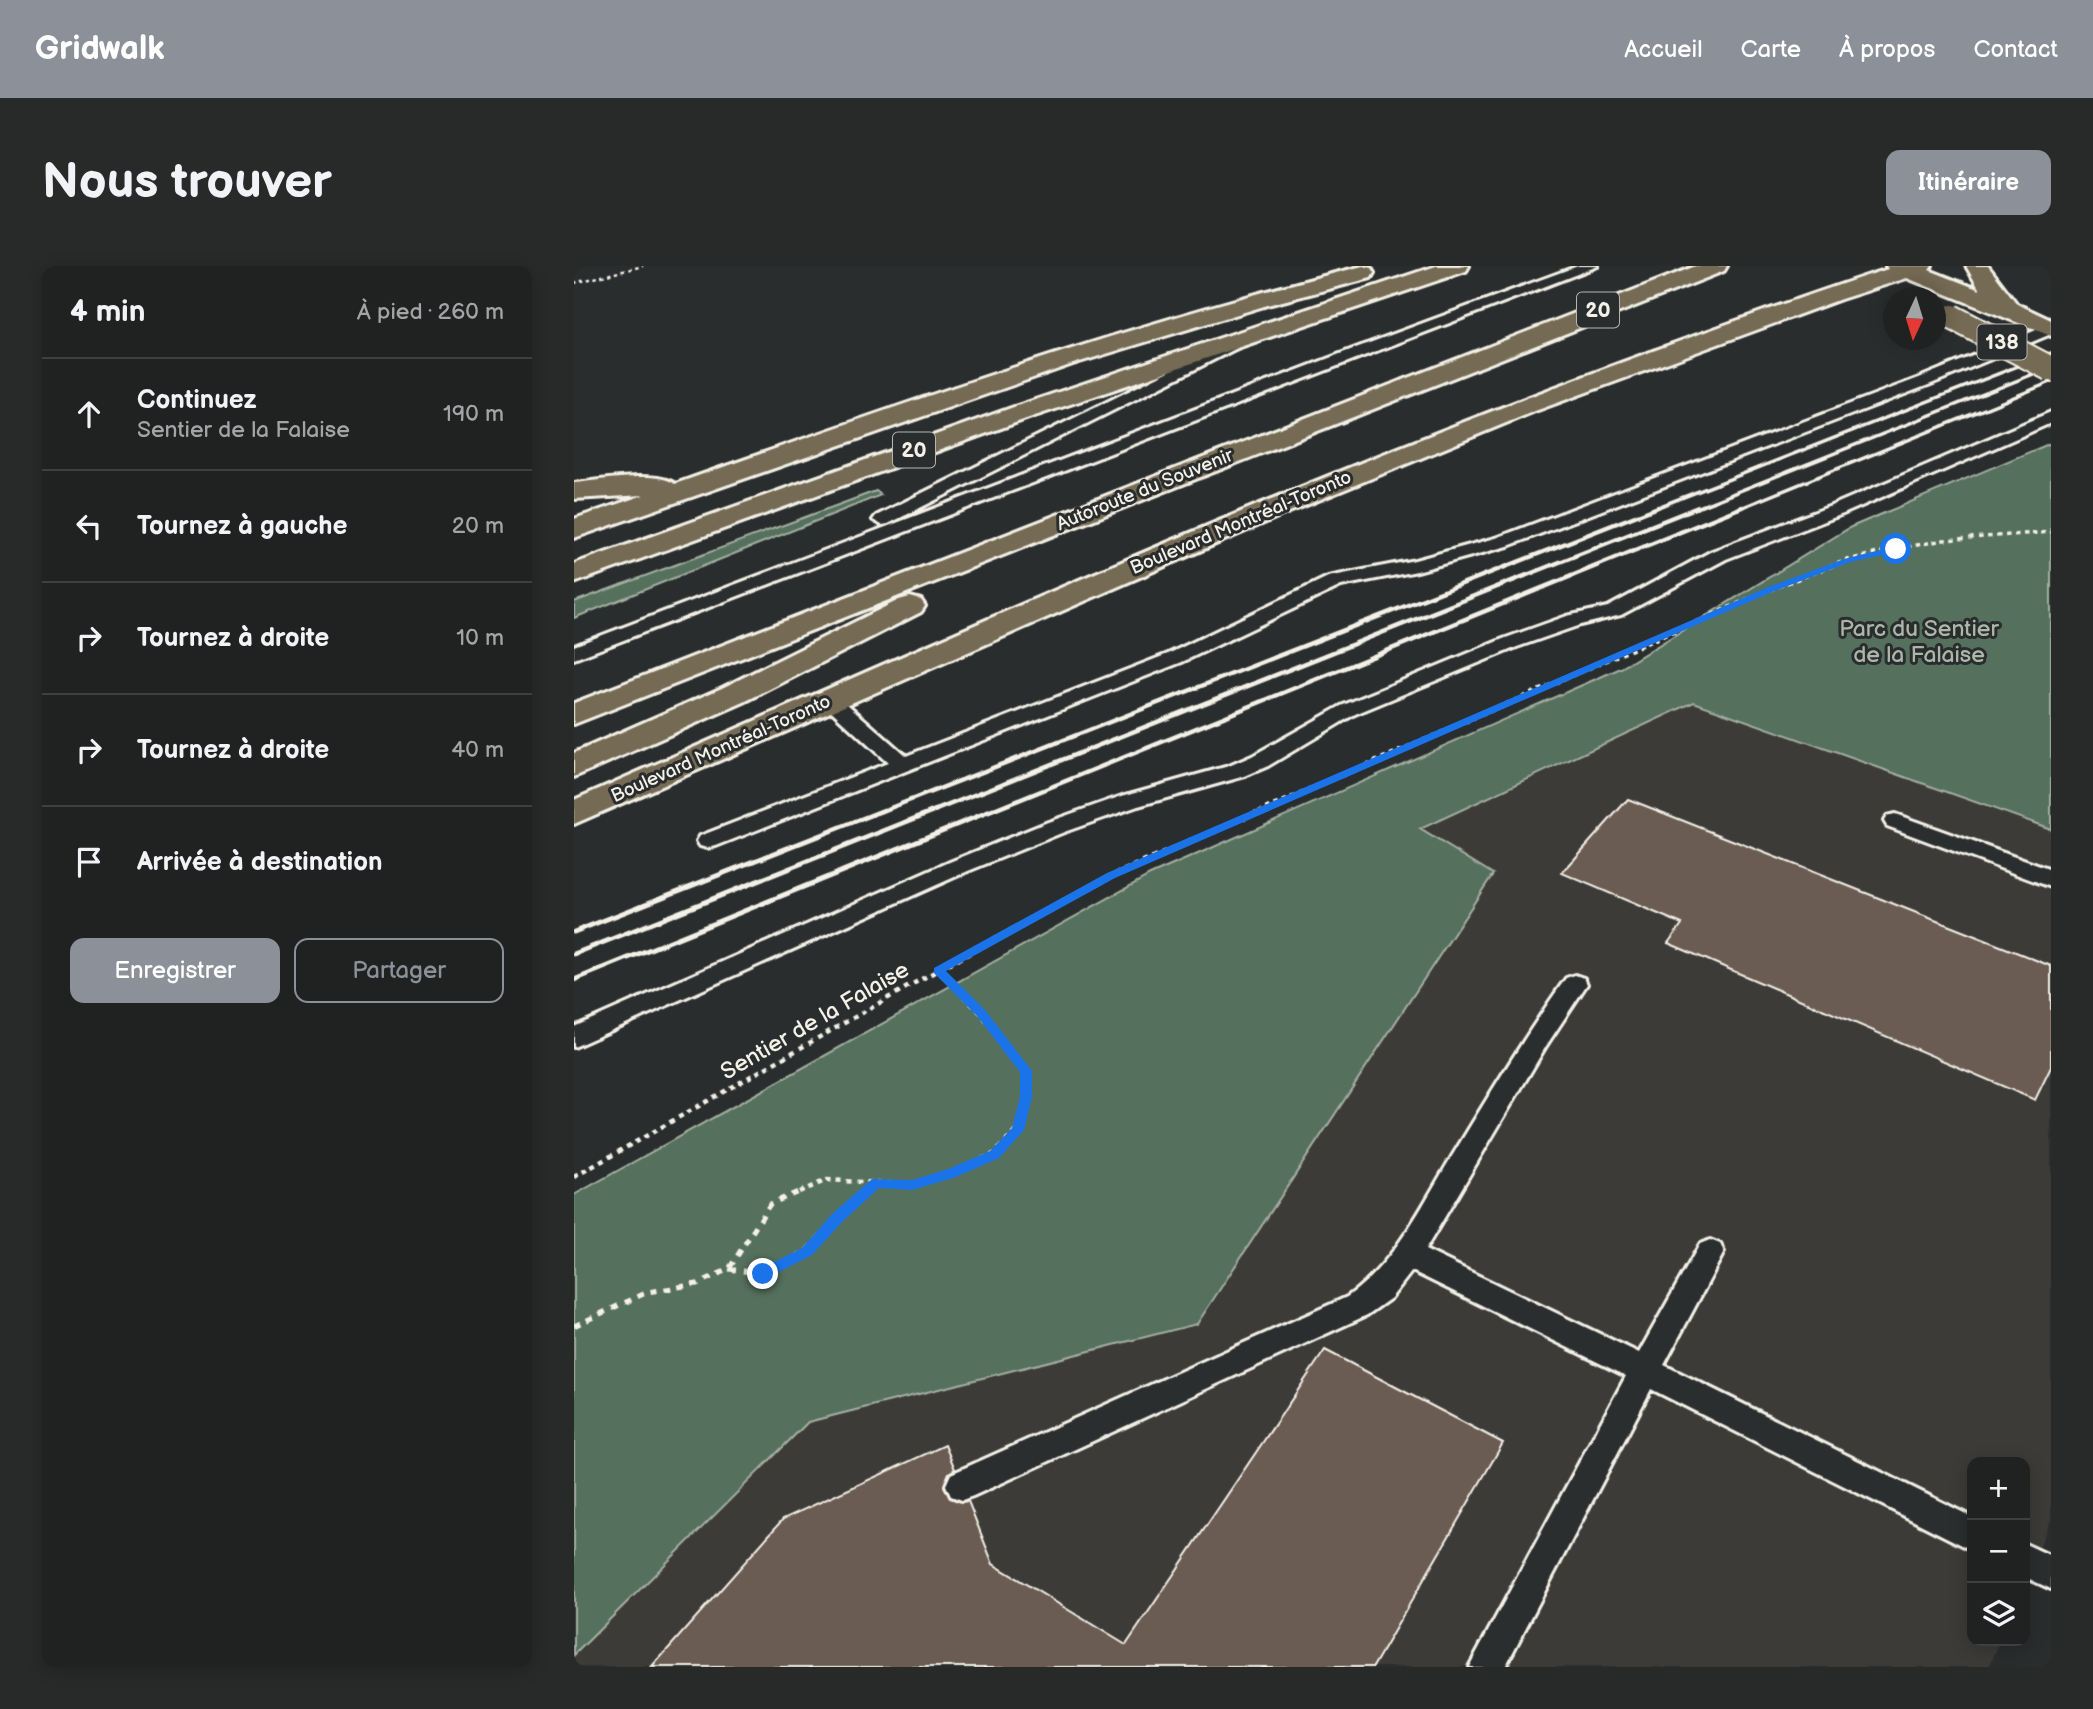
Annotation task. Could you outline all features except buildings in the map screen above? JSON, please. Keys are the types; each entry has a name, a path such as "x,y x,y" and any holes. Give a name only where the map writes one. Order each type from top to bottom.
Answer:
{"main road":[{"path":"574,529 1163,328 1259,299 1392,266"},
{"name":"20","path":"574,573 905,453 1458,266"},
{"name":"Autoroute du Souvenir","path":"574,714 1716,266"},
{"path":"1839,266 1887,287"},
{"path":"1978,266 2000,304"},
{"path":"1909,267 2000,304 2051,329"},
{"name":"Boulevard Montréal-Toronto","path":"574,813 1272,509 1514,411 1909,267"},
{"name":"138","path":"1946,315 2051,369"},
{"path":"574,491 626,486 693,488"},
{"path":"574,766 733,695 1103,507"}],"lane":[{"path":"574,653 1370,347 1591,266"},
{"path":"708,841 901,763 1175,658 1335,580 1417,565 1502,542 1925,381 2051,329"},
{"path":"757,583 1256,333"},
{"path":"574,1038 875,902 984,856 1130,802 1237,771 1260,761 1348,710 1510,643 1574,620 1614,611 1719,555 1837,510 2051,417"},
{"path":"831,700 901,763"},
{"path":"1895,821 2051,879"},
{"path":"962,1485 1357,1306 1381,1289 1407,1255 1537,1039 1575,984"},
{"path":"1486,1667 1710,1252"},
{"path":"1407,1255 1967,1532"},
{"path":"2030,1562 2051,1573"}],"path":[{"path":"574,283 643,266"},
{"name":"Sentier de la Falaise","path":"574,1177 938,970 1111,876 1769,590 1847,560 1944,540 2051,532"},
{"path":"574,1326 649,1292 697,1284 729,1269 770,1204 827,1180 912,1185 951,1173 994,1154 1017,1130 1026,1097 1026,1071 981,1013 938,970"},
{"path":"729,1269 763,1274 807,1251 838,1217 876,1183"}],"shaded area":[{"path":"1694,702 2051,829 2051,1519 2030,1570 2030,1457 1967,1457 1967,1646 1998,1646 1989,1667 574,1667 574,1655 808,1422 1198,1324 1493,874 1419,829"}],"green space":[{"name":"Parc du Sentier de la Falaise","path":"2051,443 2051,829 1694,702 1420,829 1493,874 1197,1324 808,1422 574,1655 574,1195 1150,875 1621,668 1851,527"},
{"path":"876,491 881,495 574,618 574,602"}],"railway":[{"path":"1653,509 2051,353"},
{"path":"1694,509 2051,367"},
{"path":"1738,509 2051,382"},
{"path":"880,812 1658,507"},
{"path":"931,812 1698,507"},
{"path":"989,812 1742,507"},
{"path":"574,932 884,810"},
{"path":"574,954 936,810"},
{"path":"574,980 993,810"}],"route":[{"path":"763,1274 807,1251 838,1217 876,1183 912,1185 951,1173 994,1154 1017,1130 1026,1097 1026,1071 981,1013 938,970 1111,876 1252,814 1769,590 1847,560 1896,549"}]}
